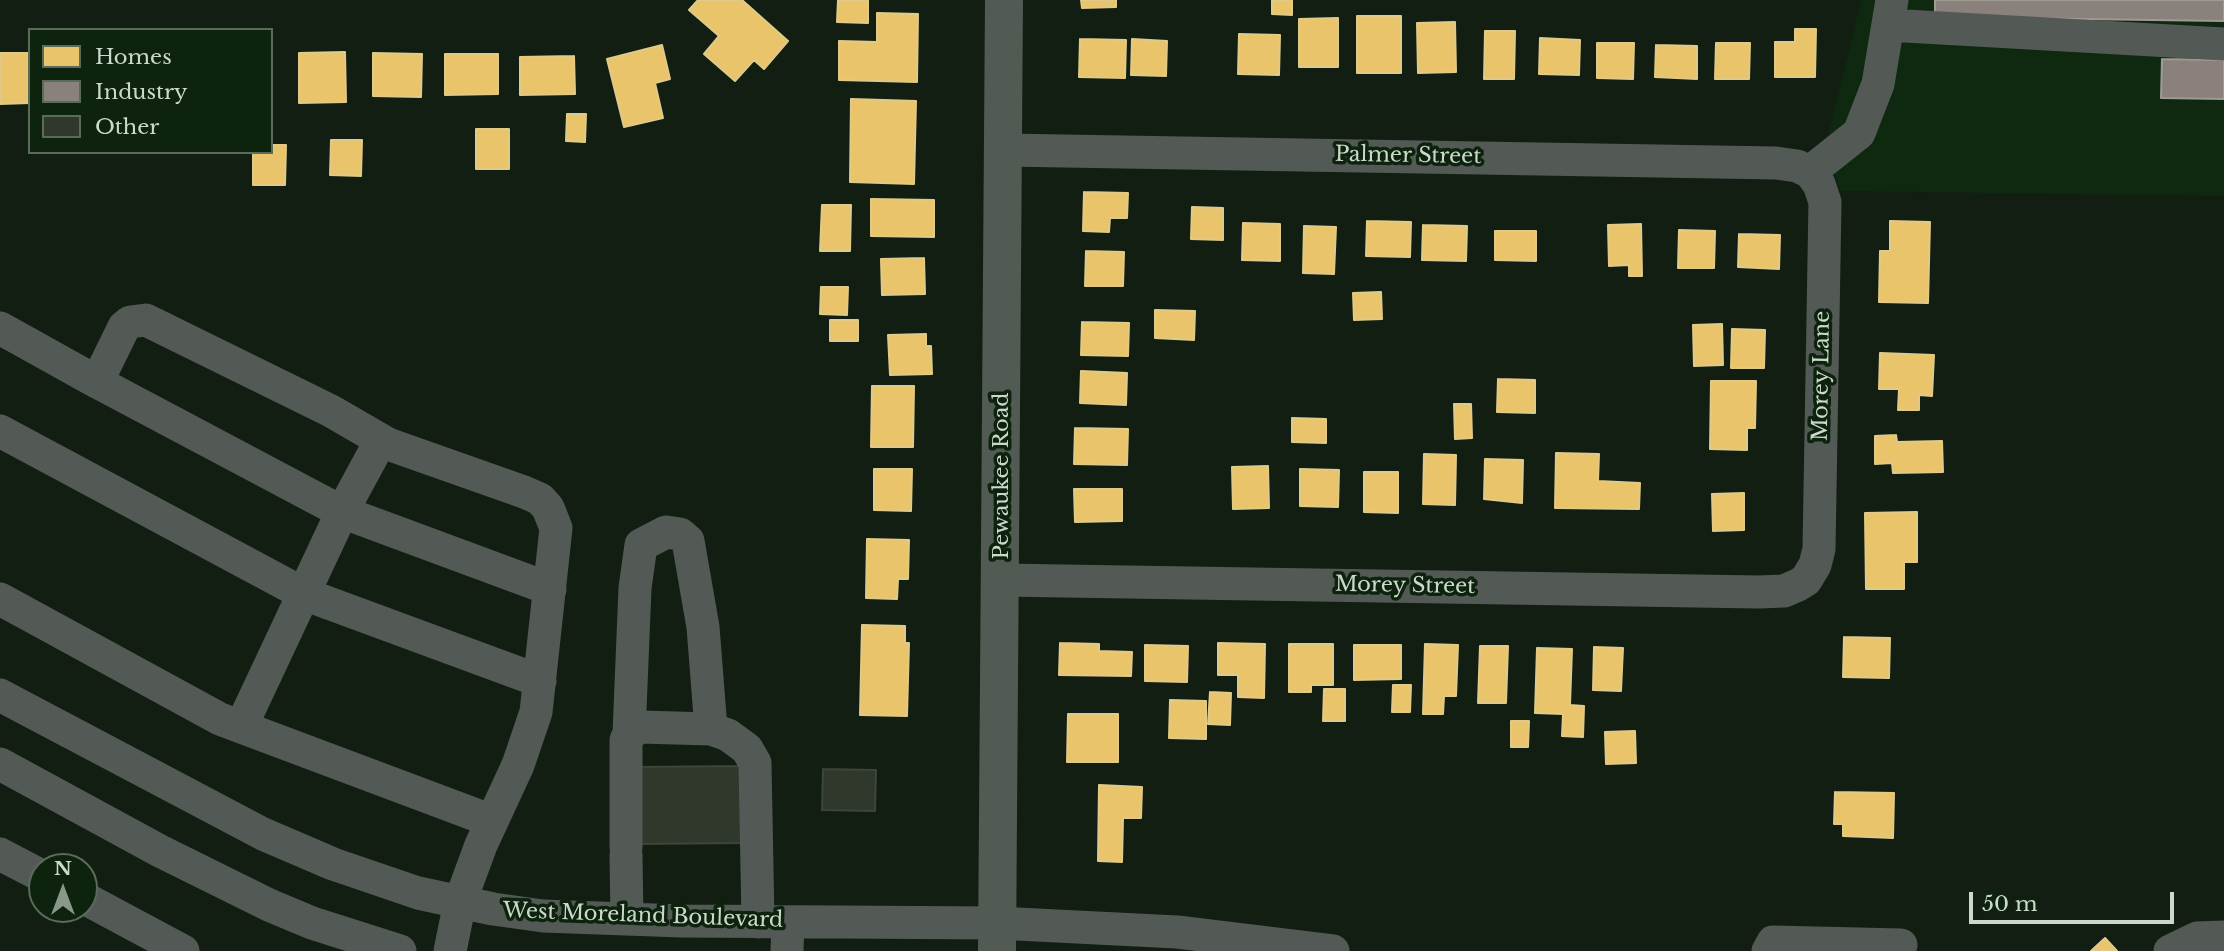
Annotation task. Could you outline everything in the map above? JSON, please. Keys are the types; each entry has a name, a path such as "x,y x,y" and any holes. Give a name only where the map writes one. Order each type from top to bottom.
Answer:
{"main road":[{"name":"Pewaukee Road","path":"997,937 1002,580 1004,0"}],"street":[{"path":"1810,172 1860,133 1878,84 1890,13 2224,44"},
{"name":"Palmer Street","path":"1005,149 1776,163 1797,166 1810,172"},
{"name":"Morey Lane","path":"1806,580 1815,565 1819,549 1825,202 1819,184 1810,172"},
{"path":"97,382 124,327 130,321 146,320 381,440 540,499 556,528 536,712 523,752 460,902 450,951"},
{"path":"0,328 342,512 550,589"},
{"path":"0,431 304,594 540,681"},
{"path":"241,727 342,512 381,440"},
{"path":"626,919 626,740 629,734 633,624 641,544 666,532 680,534 688,541 703,627 711,729"},
{"name":"Morey Street","path":"1002,580 1759,592 1784,591 1806,580"},
{"path":"0,599 220,719 492,821"},
{"name":"West Moreland Boulevard","path":"0,695 263,834 333,864 418,893 460,902 543,916 626,919 778,931 997,937 1177,932 1333,951"},
{"path":"629,734 640,727 711,729 728,735 747,749 755,763 778,931"},
{"path":"0,764 160,851 269,905 312,923 400,951"},
{"path":"0,854 28,869"},
{"path":"98,905 183,951"},
{"path":"2170,951 2197,938 2224,937"},
{"path":"1768,951 1773,942 1900,944"}],"shaded area":[{"path":"1861,0 2224,0 2224,196 1840,191 1832,164 1824,154"}],"building: Homes":[{"path":"698,0 742,0 788,41 764,69 754,60 735,81 704,54 719,36 689,10"},
{"path":"838,0 868,0 868,23 837,22"},
{"path":"1081,0 1116,0 1116,7 1082,8"},
{"path":"1272,0 1292,0 1292,15 1272,14"},
{"path":"877,13 918,14 917,82 839,80 839,41 877,42"},
{"path":"1357,16 1401,16 1401,73 1357,73"},
{"path":"1338,18 1338,67 1299,67 1299,19"},
{"path":"1455,22 1456,72 1418,73 1417,23"},
{"path":"1795,29 1816,29 1815,77 1775,77 1775,42 1795,42"},
{"path":"1485,31 1515,31 1514,79 1484,79"},
{"path":"1239,34 1280,35 1279,75 1238,74"},
{"path":"1540,38 1580,40 1579,75 1539,74"},
{"path":"1080,39 1126,40 1125,78 1079,77"},
{"path":"1132,39 1167,41 1166,76 1131,75"},
{"path":"1597,43 1634,43 1633,79 1597,78"},
{"path":"1716,43 1750,43 1749,79 1715,79"},
{"path":"662,45 670,79 655,83 663,118 624,127 607,59"},
{"path":"1656,45 1697,46 1697,79 1655,77"},
{"path":"345,52 346,102 299,103 299,53"},
{"path":"0,53 28,53 28,103 0,104"},
{"path":"373,53 422,54 421,97 373,96"},
{"path":"445,54 498,54 498,94 445,95"},
{"path":"574,56 575,94 520,95 520,57"},
{"path":"851,99 916,101 914,184 850,182"},
{"path":"567,114 586,114 585,142 566,141"},
{"path":"476,129 509,129 509,169 476,169"},
{"path":"331,140 362,140 361,176 330,175"},
{"path":"273,145 286,145 285,185 253,185 253,154 273,154"},
{"path":"1084,192 1128,193 1127,218 1110,218 1109,232 1083,231"},
{"path":"871,199 934,200 934,237 871,236"},
{"path":"822,205 851,205 850,251 820,251"},
{"path":"1192,207 1223,208 1223,240 1191,239"},
{"path":"1367,221 1411,222 1410,257 1366,256"},
{"path":"1890,221 1930,222 1928,303 1879,302 1880,251 1890,251"},
{"path":"1243,223 1280,224 1280,261 1242,260"},
{"path":"1641,224 1642,276 1629,276 1629,265 1609,266 1608,225"},
{"path":"1423,225 1467,226 1466,261 1422,260"},
{"path":"1304,226 1336,227 1334,274 1303,273"},
{"path":"1679,230 1715,231 1714,268 1678,268"},
{"path":"1495,231 1536,231 1536,261 1495,260"},
{"path":"1739,234 1780,235 1779,269 1738,267"},
{"path":"1086,251 1124,252 1123,286 1085,286"},
{"path":"924,258 925,294 882,295 881,259"},
{"path":"821,287 848,287 847,315 820,314"},
{"path":"1381,292 1382,319 1354,320 1353,293"},
{"path":"1155,310 1195,311 1194,340 1155,338"},
{"path":"830,320 858,320 858,341 830,341"},
{"path":"1082,322 1129,323 1128,356 1081,355"},
{"path":"1722,324 1723,365 1694,366 1693,325"},
{"path":"1732,329 1765,330 1764,368 1731,368"},
{"path":"926,334 926,346 931,346 932,374 890,375 888,335"},
{"path":"1880,353 1934,355 1932,396 1919,395 1919,410 1898,410 1899,389 1879,389"},
{"path":"1081,371 1127,373 1126,405 1080,403"},
{"path":"1498,379 1535,380 1535,413 1497,412"},
{"path":"1711,381 1756,381 1755,428 1747,428 1747,450 1710,449"},
{"path":"872,386 914,386 913,447 871,447"},
{"path":"1454,404 1471,404 1472,438 1455,439"},
{"path":"1292,418 1326,419 1326,443 1292,442"},
{"path":"1075,428 1128,429 1127,465 1074,464"},
{"path":"1896,435 1897,442 1942,441 1943,472 1893,473 1892,463 1875,464 1875,436"},
{"path":"1556,453 1599,454 1598,481 1640,483 1639,509 1555,508"},
{"path":"1424,454 1456,455 1455,505 1423,504"},
{"path":"1485,459 1523,460 1522,503 1484,499"},
{"path":"1268,466 1269,508 1233,509 1232,467"},
{"path":"874,469 912,469 911,511 874,510"},
{"path":"1300,469 1339,470 1338,507 1300,506"},
{"path":"1364,472 1398,472 1398,513 1364,512"},
{"path":"1074,489 1122,489 1122,521 1075,522"},
{"path":"1744,493 1744,530 1713,531 1712,494"},
{"path":"1917,512 1917,562 1904,562 1904,589 1866,589 1865,513"},
{"path":"867,539 909,540 908,579 898,579 897,599 866,598"},
{"path":"862,625 905,626 905,643 909,643 907,716 860,715"},
{"path":"1844,637 1890,638 1889,678 1843,677"},
{"path":"1060,643 1099,644 1099,651 1132,652 1131,676 1059,675"},
{"path":"1218,643 1265,644 1264,698 1238,697 1238,675 1218,675"},
{"path":"1289,644 1333,644 1333,685 1311,685 1311,692 1289,692"},
{"path":"1425,644 1458,645 1456,696 1444,696 1443,714 1423,714"},
{"path":"1145,645 1188,646 1187,682 1145,681"},
{"path":"1354,645 1401,645 1401,679 1354,680"},
{"path":"1480,646 1508,646 1506,703 1478,703"},
{"path":"1594,647 1623,648 1621,691 1593,690"},
{"path":"1537,648 1572,649 1570,705 1584,706 1583,737 1562,736 1563,714 1535,713"},
{"path":"1393,685 1411,685 1410,712 1392,712"},
{"path":"1324,689 1345,689 1345,721 1323,721"},
{"path":"1210,692 1231,693 1230,725 1208,724"},
{"path":"1170,700 1206,701 1206,739 1169,738"},
{"path":"1068,714 1118,714 1118,762 1067,762"},
{"path":"1511,721 1529,721 1528,747 1511,747"},
{"path":"1635,731 1636,763 1606,764 1605,732"},
{"path":"1099,785 1142,787 1141,818 1123,818 1122,862 1098,861"},
{"path":"1835,792 1894,793 1893,838 1843,836 1843,824 1834,824"},
{"path":"2105,938 2117,951 2091,951"}],"building: Industry":[{"path":"1935,0 2224,0 2224,21 1935,17"},
{"path":"2162,59 2224,60 2224,99 2161,98"}],"building: Other":[{"path":"744,766 745,843 635,844 634,767"},
{"path":"823,769 876,770 875,811 822,810"}]}
